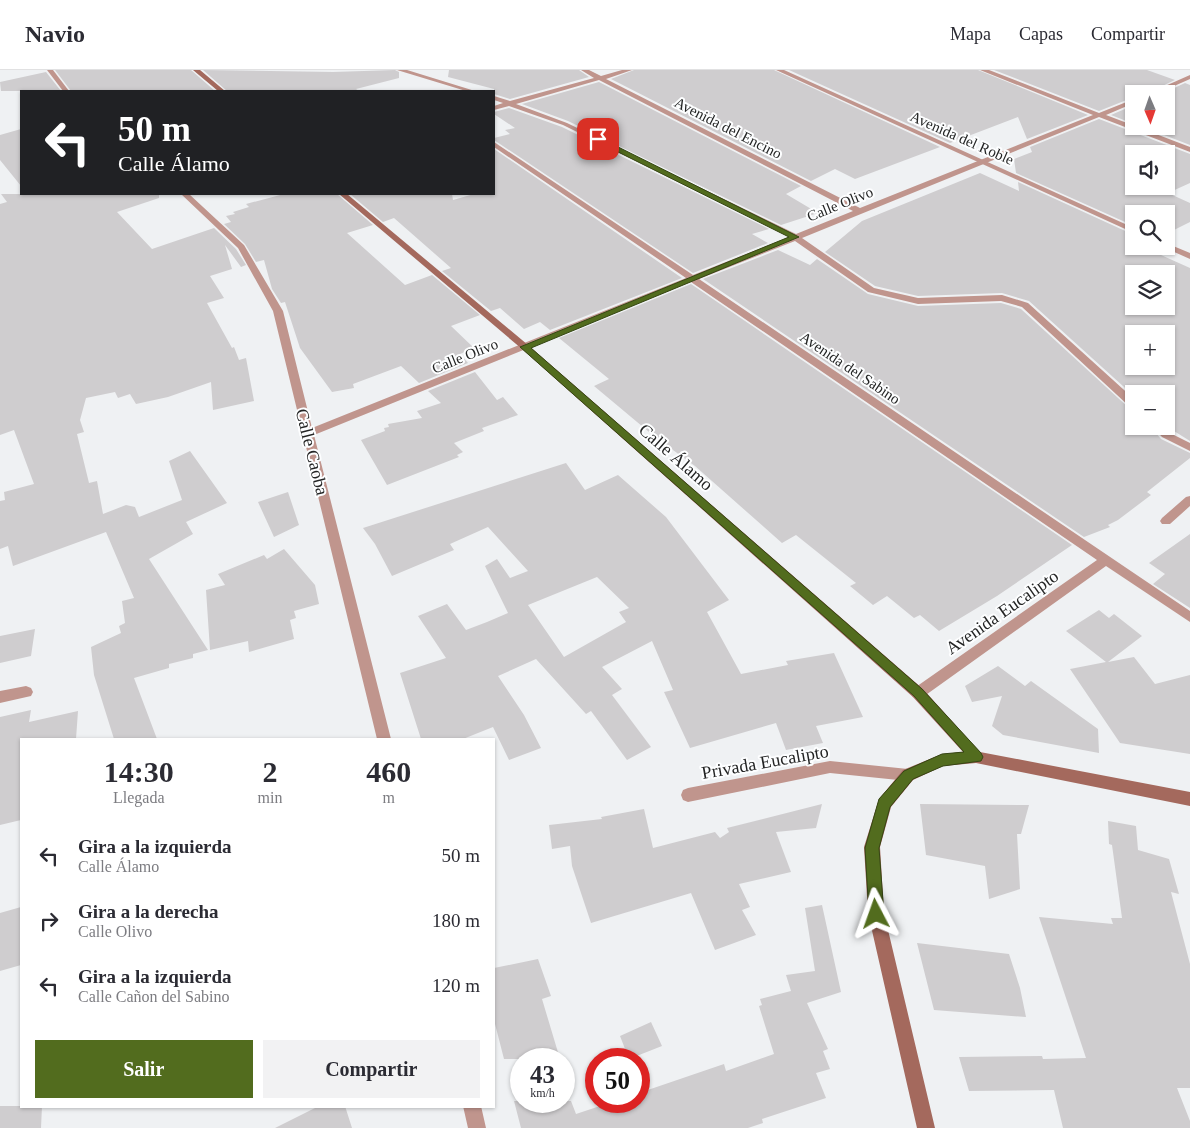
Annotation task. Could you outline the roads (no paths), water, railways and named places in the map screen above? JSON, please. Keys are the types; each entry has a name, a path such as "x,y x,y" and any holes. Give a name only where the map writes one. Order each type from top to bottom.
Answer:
{"main road":[{"path":"196,70 221,90"},
{"name":"Calle Álamo","path":"344,195 525,347 918,693 976,757"},
{"path":"926,1128 876,914 872,848 884,804 908,775 942,760 976,757 1190,798"}],"street":[{"path":"50,70 65,90"},
{"path":"400,70 469,90"},
{"name":"Avenida del Encino","path":"584,70 859,211"},
{"path":"495,108 629,70"},
{"name":"Avenida del Roble","path":"780,70 1125,226"},
{"path":"983,70 1190,150"},
{"path":"1168,85 1188,75"},
{"path":"495,98 512,103 614,147 795,237 841,271 871,290 897,298 918,301 1002,298 1025,305 1125,397"},
{"name":"Calle Olivo","path":"307,434 1125,105"},
{"name":"Avenida del Sabino","path":"495,145 1190,617"},
{"name":"Calle Caoba","path":"190,195 241,247 278,311 384,738"},
{"path":"1175,249 1190,256"},
{"path":"1166,435 1190,448"},
{"path":"1166,521 1190,500"},
{"name":"Avenida Eucalipto","path":"918,693 1107,559"},
{"path":"0,697 26,692"},
{"name":"Privada Eucalipto","path":"688,795 830,767 908,775"},
{"path":"473,1108 478,1128"}]}
